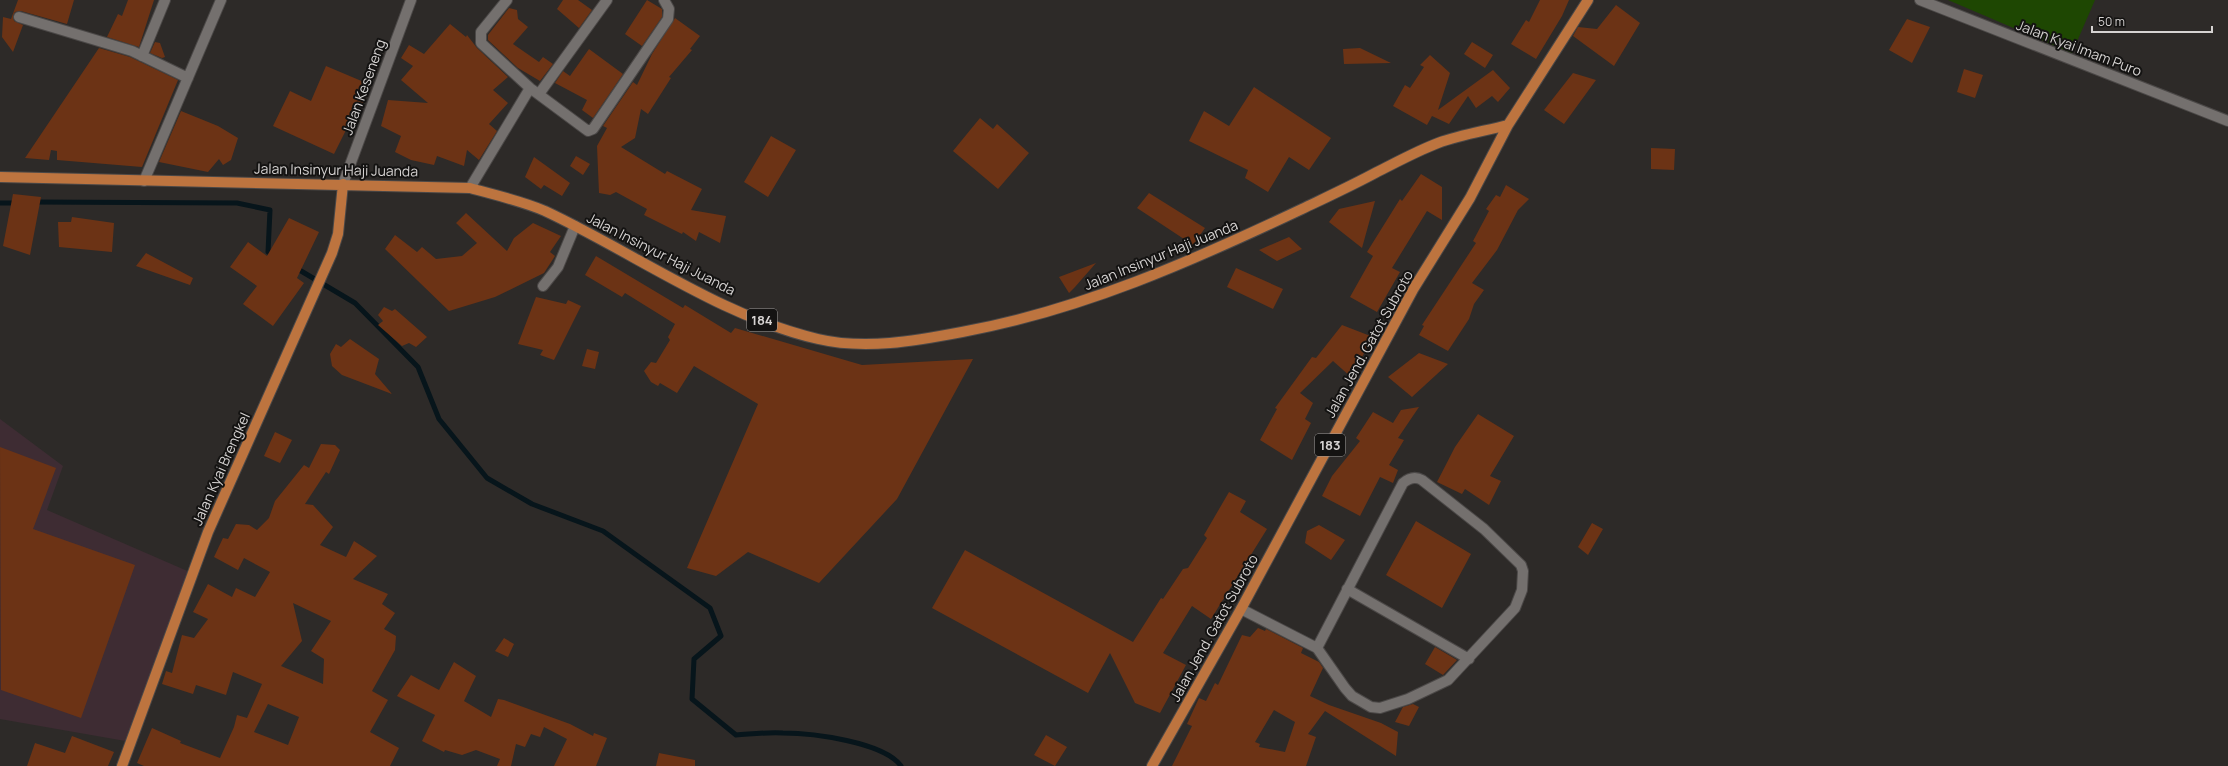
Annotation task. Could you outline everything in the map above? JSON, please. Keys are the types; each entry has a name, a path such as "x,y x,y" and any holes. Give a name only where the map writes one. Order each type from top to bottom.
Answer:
{"main road":[{"name":"Jalan Jend. Gatot Subroto","path":"1152,766 1241,609 1414,288 1470,198 1508,125 1588,0"},
{"name":"Jalan Insinyur Haji Juanda","path":"0,177 470,188 530,206 575,226 660,273 749,316 818,339 858,344 885,343 977,330 1078,304 1173,268 1302,209 1409,155 1438,143 1508,125"},
{"name":"Jalan Kyai Brengkel","path":"122,766 208,532 323,274 338,234 343,184"}],"street":[{"path":"142,56 166,0"},
{"path":"144,181 221,0"},
{"name":"Jalan Keseneng","path":"343,184 411,0"},
{"path":"507,0 481,32 480,39 530,88 584,129 592,130 668,19 669,7 664,0"},
{"path":"539,94 607,0"},
{"name":"Jalan Kyai Imam Puro","path":"1920,0 2228,121"},
{"path":"19,17 132,51 188,78"},
{"path":"470,188 530,88"},
{"path":"543,286 558,268 575,226"},
{"path":"1241,609 1317,648 1352,696 1376,708 1424,693 1448,680 1470,659 1515,608 1522,590 1523,571 1521,565 1484,529 1422,480 1413,478 1403,483 1317,648"},
{"path":"1347,589 1470,659"}],"shaded area":[{"path":"0,419 63,466 47,510 192,573 131,742 0,719"}],"green space":[{"path":"1948,0 2095,0 2072,53"}],"building":[{"path":"18,0 74,0 67,24 21,11 15,12 13,16 14,21 23,25 13,52 2,37 3,17 11,19"},
{"path":"128,0 154,0 139,47 107,37 118,14 122,16"},
{"path":"563,0 578,0 592,10 579,28 557,9"},
{"path":"647,0 662,9 662,17 642,46 625,34"},
{"path":"1540,0 1569,0 1562,16 1536,59 1511,44 1526,20 1529,22"},
{"path":"1616,5 1640,23 1614,66 1573,36 1578,27 1597,29"},
{"path":"509,8 517,10 518,19 528,27 513,44 539,62 543,57 553,64 540,81 518,68 488,40 488,35"},
{"path":"675,18 700,36 690,49 692,50 669,77 671,78 648,114 641,109 635,138 621,147 665,174 667,171 702,189 691,210 726,216 720,243 699,232 696,241 683,232 682,234 644,215 647,209 616,192 610,195 599,193 597,146 607,128 603,126 633,82 637,85 652,54"},
{"path":"1907,19 1930,27 1912,63 1889,50"},
{"path":"450,24 466,37 467,35 477,48 508,77 493,90 508,103 489,124 497,131 479,160 467,150 464,166 437,156 434,165 411,160 395,152 401,136 381,126 388,100 428,103 401,80 413,66 401,58 409,45 424,54"},
{"path":"155,42 160,43 165,57 162,58 150,53"},
{"path":"1472,42 1493,55 1485,68 1464,54"},
{"path":"99,48 130,57 178,80 142,167 57,160 57,151 51,150 49,160 25,158"},
{"path":"1360,48 1391,63 1344,64 1343,49"},
{"path":"589,49 623,74 593,118 582,110 587,100 555,83 563,71 570,76"},
{"path":"1430,55 1450,73 1438,110 1493,70 1510,88 1498,102 1492,96 1476,108 1468,96 1449,124 1432,116 1427,125 1393,106 1405,85 1410,88 1424,67 1420,65"},
{"path":"326,66 371,85 363,103 360,102 334,154 273,126 290,91 311,101"},
{"path":"1964,69 1983,75 1975,98 1957,92"},
{"path":"1573,73 1596,80 1564,124 1544,110"},
{"path":"1254,87 1331,138 1309,170 1289,157 1268,192 1245,178 1248,170 1189,141 1204,111 1229,126"},
{"path":"181,111 218,126 238,138 231,160 223,165 219,159 208,172 159,162"},
{"path":"980,118 993,129 997,124 1029,153 998,189 953,151"},
{"path":"771,136 796,150 768,197 744,182"},
{"path":"1651,148 1675,149 1674,170 1651,169"},
{"path":"576,156 590,164 583,175 570,166"},
{"path":"534,157 570,183 562,196 544,185 541,189 525,177"},
{"path":"1421,174 1442,187 1442,220 1427,211 1392,268 1400,272 1377,312 1350,297 1373,256 1367,252 1400,199 1402,201"},
{"path":"1506,185 1529,199 1518,210 1497,250 1472,283 1484,290 1474,304 1469,319 1448,351 1419,335 1424,326 1422,325 1476,243 1473,241 1489,211 1486,209 1496,195 1500,197"},
{"path":"1149,193 1205,228 1193,245 1137,208"},
{"path":"13,194 41,197 30,255 3,246"},
{"path":"1375,201 1362,248 1329,222 1339,209"},
{"path":"466,213 507,251 514,238 533,223 561,236 550,252 555,256 544,273 495,297 449,311 385,249 395,235 417,252 422,247 436,259 462,256 477,243 456,223"},
{"path":"72,217 114,223 112,252 59,247 58,222 71,222"},
{"path":"289,218 319,232 297,278 304,283 273,326 243,304 257,286 230,267 248,242 267,256"},
{"path":"1289,237 1302,249 1277,261 1259,250"},
{"path":"146,253 193,278 190,285 136,266"},
{"path":"596,256 683,308 685,305 731,333 735,328 862,365 973,359 897,499 819,583 748,552 716,576 687,568 758,404 694,366 677,393 660,383 658,386 651,382 644,371 651,362 656,363 670,340 668,337 675,324 625,293 622,297 585,275"},
{"path":"1096,263 1075,287 1069,293 1059,277"},
{"path":"1236,268 1283,289 1273,309 1227,287"},
{"path":"536,297 566,304 568,300 581,306 554,360 540,355 543,350 518,344"},
{"path":"384,307 392,311 395,309 427,337 416,347 409,343 402,346 378,325 383,321 378,315"},
{"path":"1342,325 1373,337 1351,377 1333,361 1300,393 1313,403 1305,419 1311,423 1292,460 1260,440 1277,409 1275,408 1312,357 1316,358"},
{"path":"350,339 379,359 375,374 392,394 342,375 332,366 330,354 336,344 341,347"},
{"path":"587,349 599,352 595,369 582,366"},
{"path":"1419,353 1448,364 1412,397 1388,377"},
{"path":"1419,407 1398,438 1404,440 1389,465 1398,470 1393,483 1380,477 1360,516 1322,496 1332,476 1360,441 1356,438 1373,412 1393,423 1401,410"},
{"path":"1478,414 1514,436 1490,476 1501,481 1489,505 1465,489 1462,494 1437,482 1455,447"},
{"path":"275,432 292,440 280,463 264,456"},
{"path":"321,444 335,445 340,450 329,474 326,472 305,504 313,505 333,527 320,545 346,557 354,541 377,556 353,579 388,594 382,604 395,613 384,629 396,636 395,650 372,691 388,700 370,732 399,748 390,766 144,766 137,763 152,728 181,741 180,743 220,758 234,727 237,715 247,718 262,684 233,672 226,695 196,685 193,694 162,684 166,671 172,673 182,635 194,638 208,619 193,612 208,584 232,597 236,588 255,597 270,572 244,558 238,570 214,557 223,538 228,539 236,524 249,525 257,530 269,518 275,501 304,465 309,468","holes":["293,603 331,621 311,651 324,659 323,684 281,666 302,641","268,704 299,717 288,745 254,732"]},
{"path":"0,447 56,468 33,529 135,565 81,718 1,690"},
{"path":"1229,492 1246,501 1240,512 1267,529 1211,619 1192,606 1163,653 1186,665 1160,713 1135,703 1110,653 1088,693 932,608 965,550 1133,642 1161,598 1163,599 1183,569 1188,568 1207,538 1204,535"},
{"path":"1416,521 1471,554 1442,608 1386,575"},
{"path":"1592,523 1603,529 1588,555 1578,547"},
{"path":"1319,525 1345,540 1331,560 1305,543 1307,531"},
{"path":"1258,628 1265,631 1266,629 1303,648 1301,653 1319,662 1323,668 1310,696 1329,705 1381,723 1398,732 1396,756 1325,711 1308,734 1316,737 1306,766 1172,766 1192,726 1187,724 1199,698 1206,701 1215,683 1218,685 1242,635 1250,637","holes":["1274,710 1295,722 1285,752 1259,747 1260,744 1255,742"]},
{"path":"504,638 514,644 508,657 495,651"},
{"path":"1435,647 1457,660 1443,675 1425,664"},
{"path":"454,662 476,676 464,701 491,717 498,699 504,700 570,724 593,736 594,733 607,738 596,766 554,766 567,739 544,727 540,737 531,734 525,747 516,744 511,766 497,766 500,759 476,750 462,755 445,750 444,752 422,741 435,715 397,696 411,675 439,690"},
{"path":"1413,704 1419,707 1409,726 1395,722 1403,707"},
{"path":"1046,735 1067,747 1055,766 1034,755"},
{"path":"72,736 114,752 108,766 27,766 35,743 65,753"},
{"path":"659,753 695,760 695,766 656,766"}],"waterway":[{"path":"33,202 237,203 270,210 268,252 274,255"},
{"path":"0,203 17,203"},
{"path":"296,268 355,303 418,367 439,419 487,478 532,504 603,531 710,608 721,636 694,659 692,699 736,735 796,733 846,740 879,751 892,758 901,766"}]}
